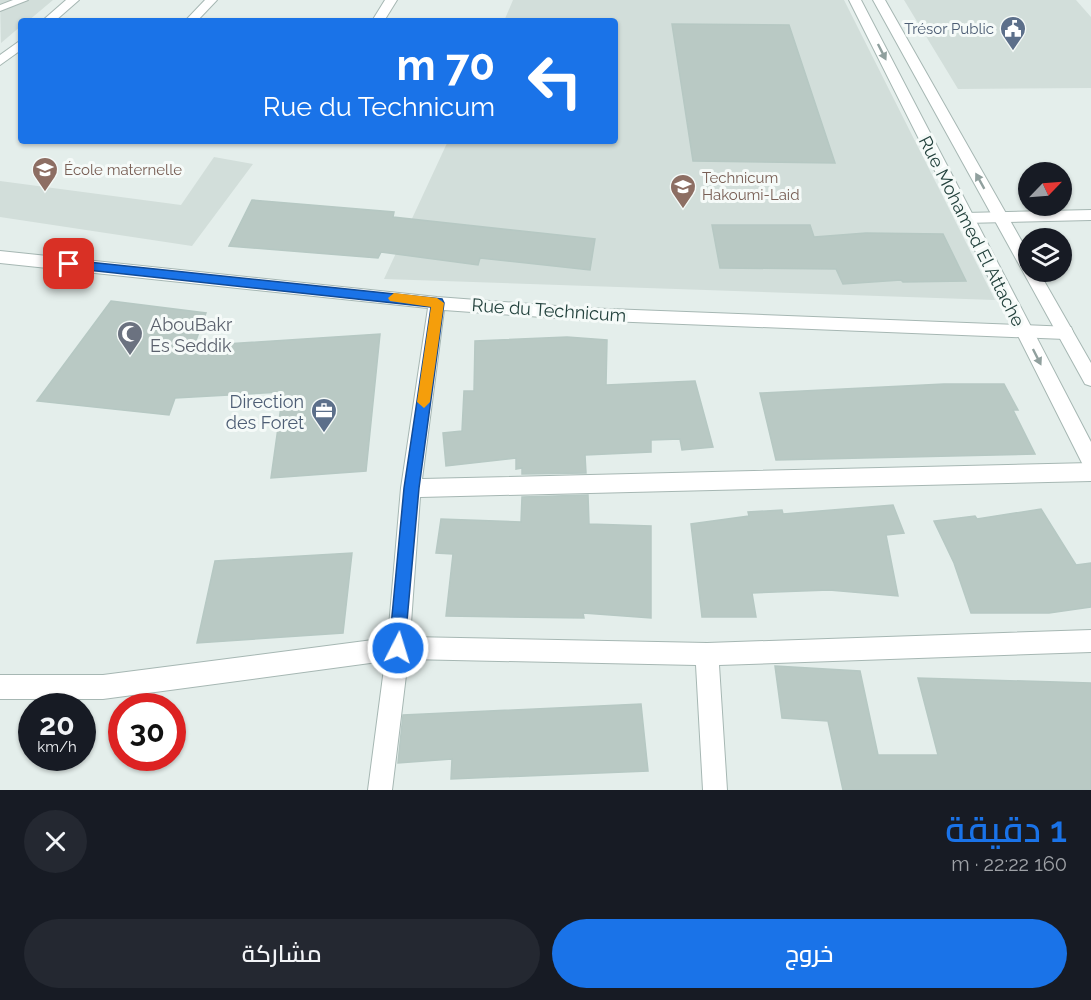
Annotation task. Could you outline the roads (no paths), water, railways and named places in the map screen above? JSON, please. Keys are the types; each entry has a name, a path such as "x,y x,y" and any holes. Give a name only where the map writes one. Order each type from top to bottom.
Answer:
{"street":[{"path":"52,18 73,0"},
{"path":"194,18 212,0"},
{"path":"380,18 391,0"},
{"name":"Rue Mohamed El Attache","path":"855,0 1091,461"},
{"name":"Rue Mohamed El Attache","path":"879,0 1018,249"},
{"path":"0,61 18,46"},
{"path":"965,218 1091,215"},
{"name":"Rue du Technicum","path":"0,257 437,303 583,314 1065,332"},
{"name":"Rue Mohamed El Attache","path":"1037,282 1091,379"},
{"path":"380,790 398,648 411,488 437,303"},
{"path":"411,488 1091,472"},
{"path":"0,687 103,687 398,648 707,654 1091,641"},
{"path":"707,654 715,790"}],"lane":[{"path":"0,8 23,0"}],"place":[{"name":"Trésor Public","path":"1013,52"},
{"name":"École maternelle","path":"45,193"},
{"name":"Technicum Hakoumi-Laid","path":"683,210"},
{"name":"AbouBakr Es Seddik","path":"130,357"},
{"name":"Direction des Foret","path":"324,434"}]}
